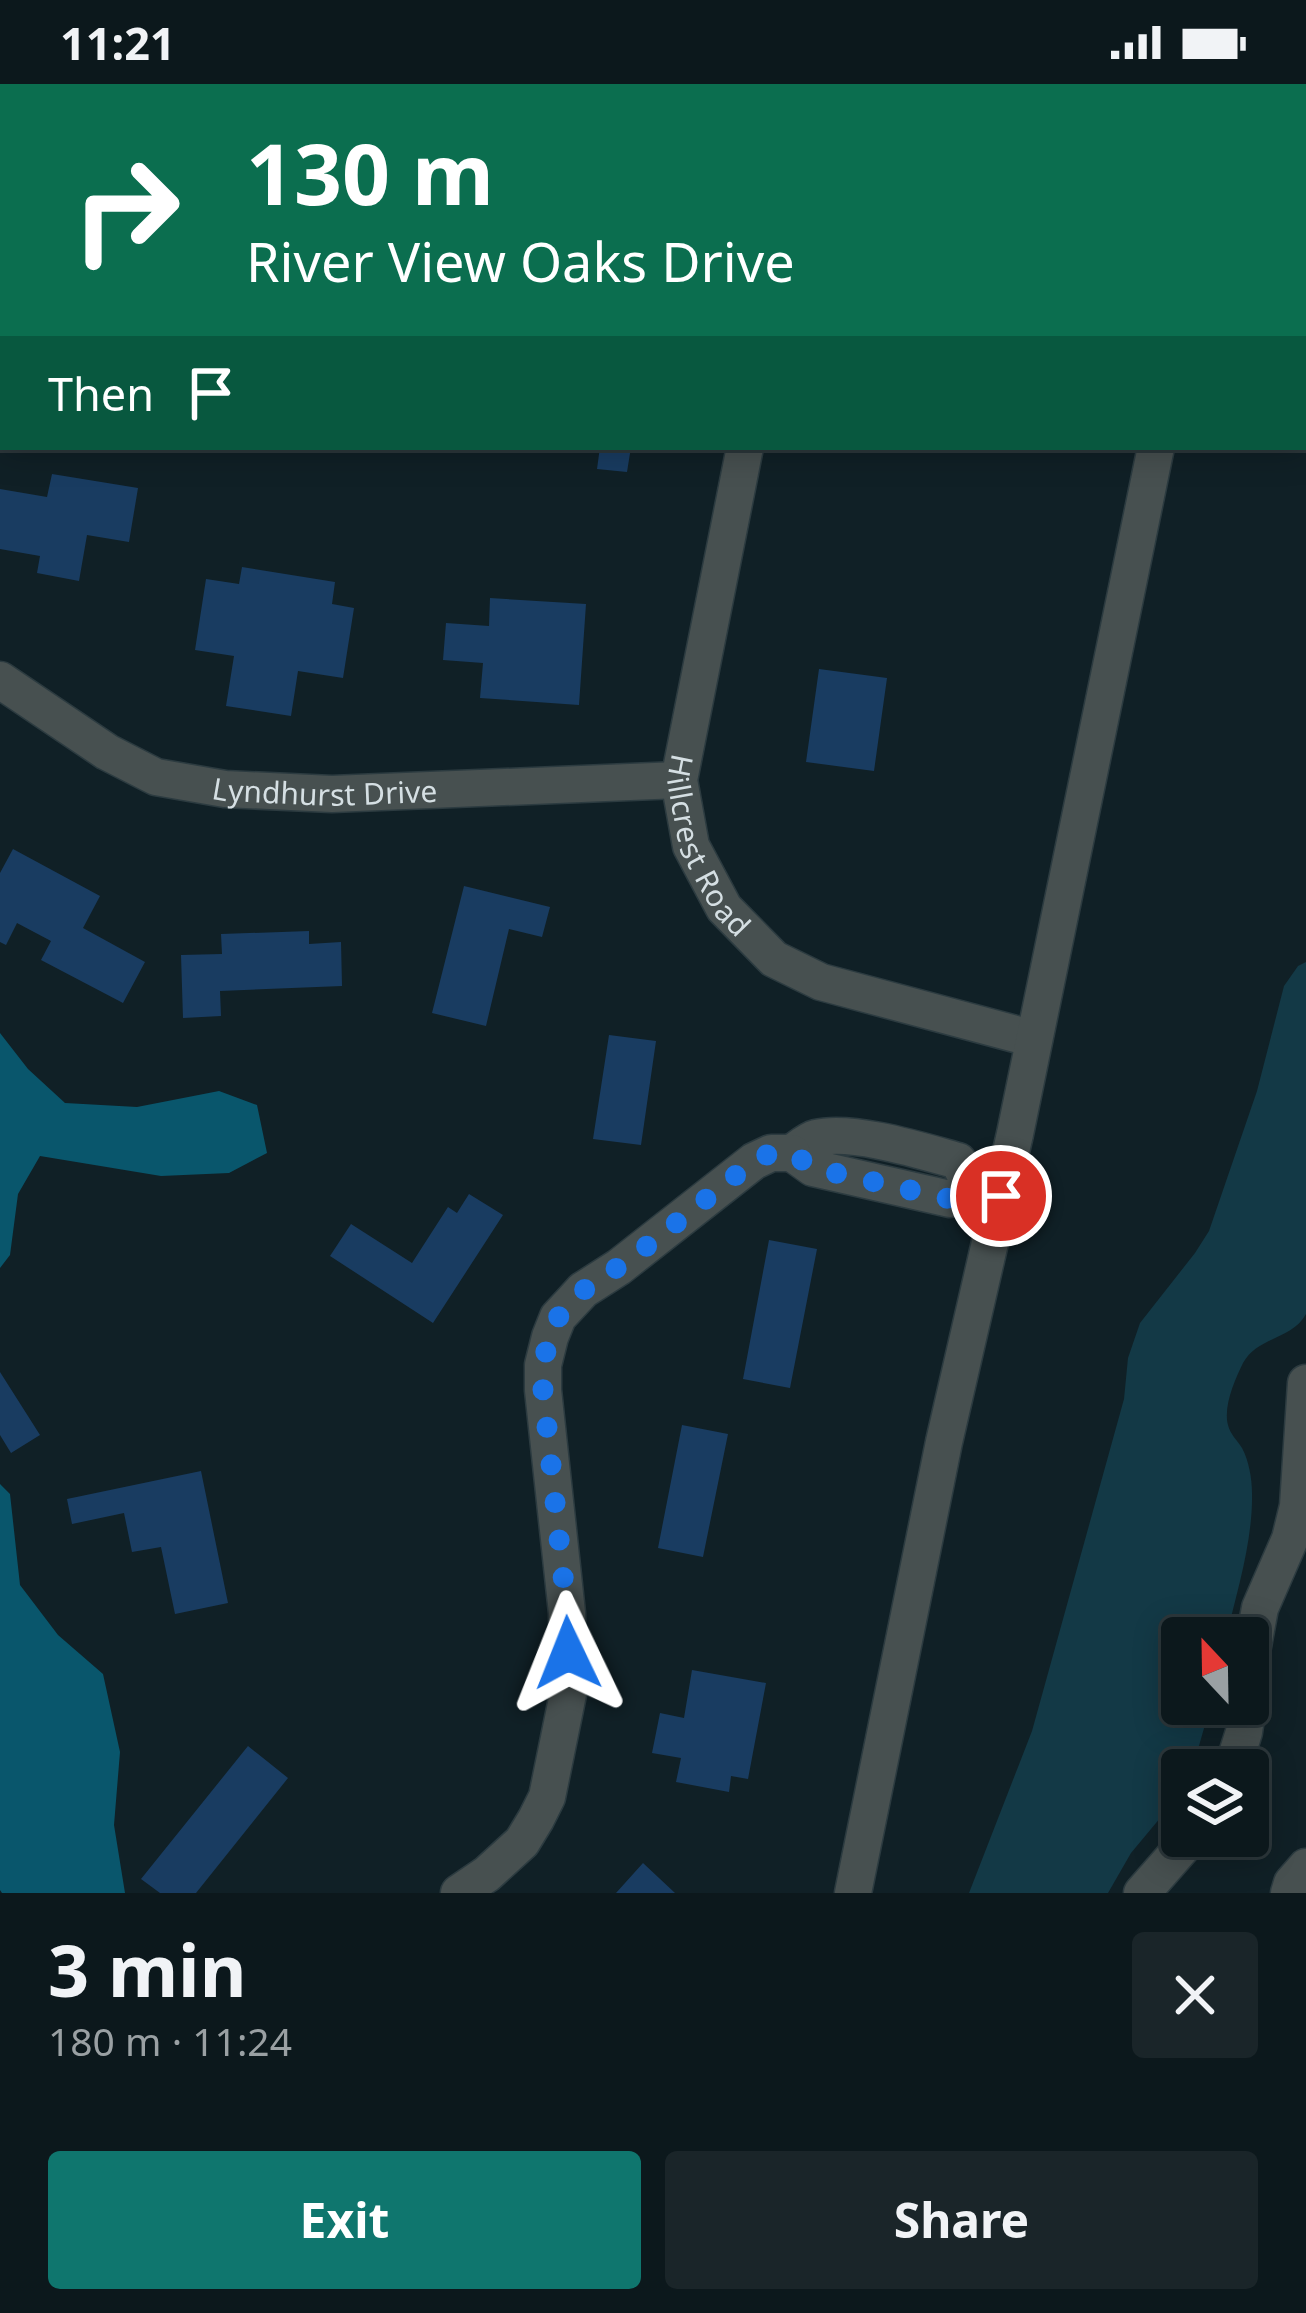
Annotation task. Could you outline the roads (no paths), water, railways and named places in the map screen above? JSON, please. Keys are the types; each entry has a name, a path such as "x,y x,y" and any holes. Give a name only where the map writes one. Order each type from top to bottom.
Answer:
{"street":[{"name":"Hillcrest Road","path":"744,450 679,780 691,847 724,908 774,959 821,982 1034,1039"},
{"path":"853,1893 944,1442 987,1192 1034,1039 1155,450"},
{"name":"Lyndhurst Drive","path":"0,680 107,752 156,777 225,789 332,794 679,780"},
{"path":"459,1893 522,1842 536,1820 547,1797 568,1694 567,1613 543,1390 543,1365 558,1317 583,1290 754,1161 771,1153 792,1153 814,1138 851,1137 958,1161 987,1192"},
{"path":"1258,1617 1290,1540 1298,1506 1306,1383"},
{"path":"1142,1893 1174,1857"},
{"path":"1289,1893 1306,1867"}]}
